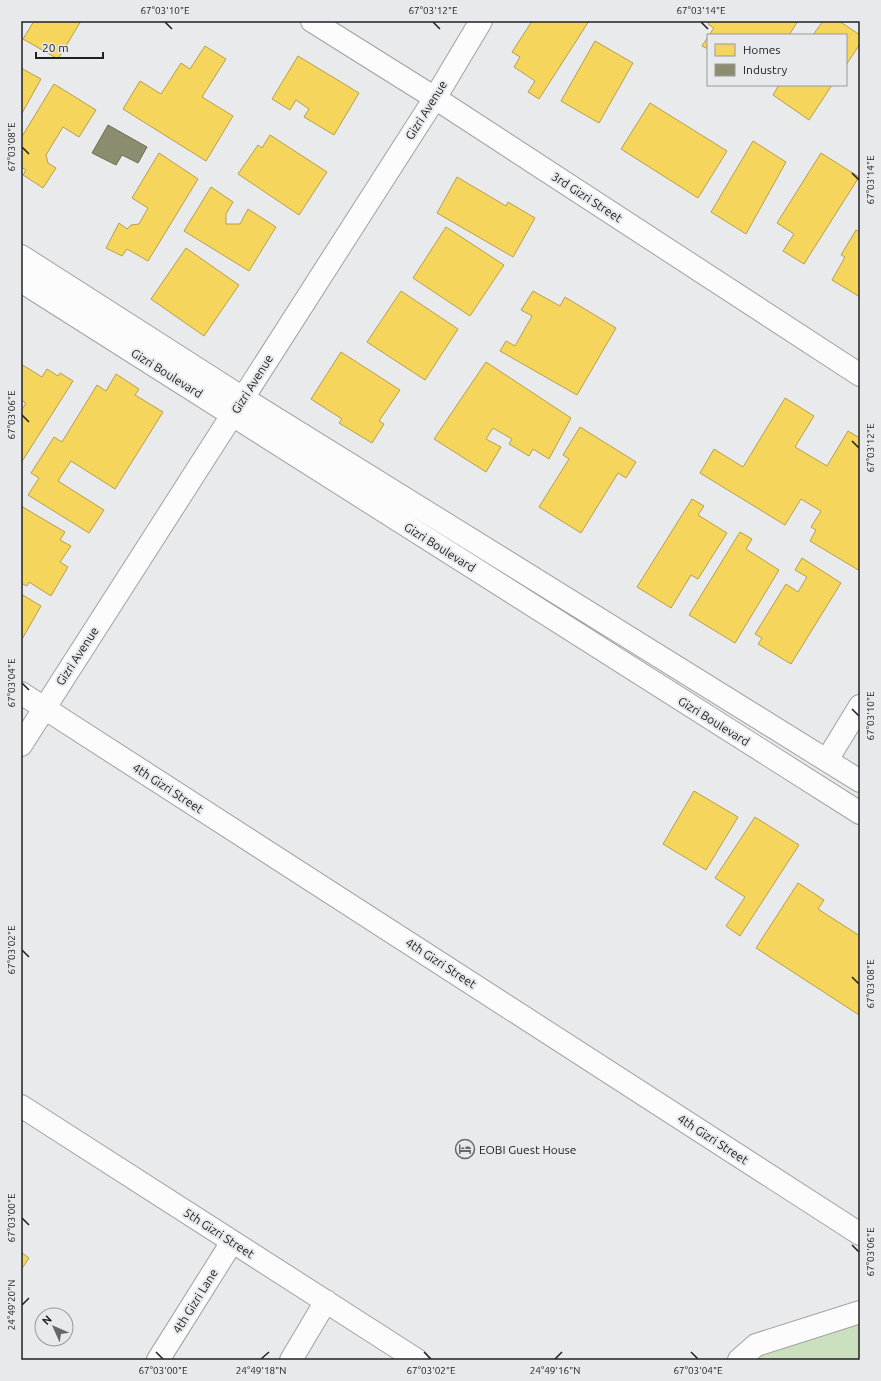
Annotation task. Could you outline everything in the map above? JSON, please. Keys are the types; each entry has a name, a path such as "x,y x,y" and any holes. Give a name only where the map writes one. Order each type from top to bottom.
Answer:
{"street":[{"name":"3rd Gizri Street","path":"312,21 435,98 860,375"},
{"name":"Gizri Avenue","path":"21,745 435,98 481,21"},
{"name":"Gizri Boulevard","path":"21,256 238,406 860,813"},
{"name":"Gizri Boulevard","path":"21,281 238,406 860,781"},
{"name":"4th Gizri Street","path":"21,693 860,1234"},
{"path":"827,760 860,706"},
{"name":"5th Gizri Street","path":"21,1106 417,1360"},
{"name":"4th Gizri Lane","path":"158,1360 232,1242"},
{"path":"291,1360 326,1301"},
{"path":"739,1360 756,1345 860,1312"}],"green space":[{"path":"860,1317 860,1360 755,1360 761,1354"}],"building: Homes":[{"path":"34,21 81,21 58,59 23,39"},
{"path":"532,21 589,21 539,99 528,92 535,81 514,67 520,57 512,52"},
{"path":"710,21 798,21 790,34 710,34 714,28 708,24"},
{"path":"823,21 839,21 860,35 860,44 847,64 847,34 814,34"},
{"path":"707,38 707,48 702,46"},
{"path":"595,41 633,63 599,123 561,101"},
{"path":"205,46 226,59 202,97 233,116 206,161 123,109 140,81 161,94 181,63 190,69"},
{"path":"298,56 359,93 334,135 304,117 309,109 296,100 290,110 272,99"},
{"path":"21,68 41,79 21,115"},
{"path":"54,84 96,110 79,137 63,127 46,155 48,163 56,168 43,188 23,175 26,170 21,167 21,138"},
{"path":"778,86 831,86 809,120 773,95"},
{"path":"650,103 727,151 698,198 621,149"},
{"path":"270,135 327,172 299,215 238,174 258,145 262,148"},
{"path":"753,141 786,162 746,234 711,212"},
{"path":"159,153 198,179 148,261 127,249 122,256 106,248 119,223 127,229 131,225 139,224 148,208 132,198"},
{"path":"821,153 859,177 804,264 783,251 794,234 777,223"},
{"path":"457,177 506,206 508,202 535,218 513,257 437,213"},
{"path":"211,187 233,202 226,214 226,224 240,224 248,209 276,227 249,271 184,231"},
{"path":"446,227 504,265 470,316 413,278"},
{"path":"856,230 860,232 860,297 832,280 845,257 841,255"},
{"path":"186,248 239,285 204,336 151,299"},
{"path":"401,291 458,329 425,380 367,342"},
{"path":"533,291 560,306 565,297 616,328 577,395 500,351 506,341 515,346 532,316 521,310"},
{"path":"341,352 400,390 379,421 384,424 372,443 339,423 342,419 311,399"},
{"path":"486,362 571,418 549,459 533,449 529,456 509,444 512,439 493,428 486,439 501,447 486,472 434,439"},
{"path":"21,364 42,377 47,369 58,376 60,373 73,381 21,463 21,411 26,403 21,400"},
{"path":"116,374 139,389 135,395 163,412 115,489 71,461 58,481 104,510 89,533 28,495 39,478 31,473 54,437 62,442 97,385 106,391"},
{"path":"785,398 814,416 795,447 827,466 848,431 860,438 860,571 810,541 816,530 811,527 821,511 801,499 785,525 700,473 714,449 743,467"},
{"path":"580,427 636,462 626,478 618,473 581,533 539,507 569,459 563,455"},
{"path":"692,499 704,506 698,515 727,533 698,579 691,575 671,608 637,587"},
{"path":"21,506 65,532 60,540 71,546 60,562 68,567 51,596 29,582 27,586 21,583"},
{"path":"740,532 752,539 746,549 779,570 735,643 689,615"},
{"path":"802,558 841,583 791,664 758,644 762,638 755,634 786,584 798,592 807,577 795,570"},
{"path":"21,594 41,606 21,641"},
{"path":"694,791 738,817 706,870 663,844"},
{"path":"755,817 799,845 740,936 726,926 745,897 715,878"},
{"path":"798,883 824,900 818,909 860,936 859,1015 756,948"},
{"path":"21,1252 29,1258 21,1270"}],"building: Industry":[{"path":"108,125 147,147 138,163 122,155 116,165 92,153"}],"place":[{"name":"EOBI Guest House","path":"465,1149"}]}
